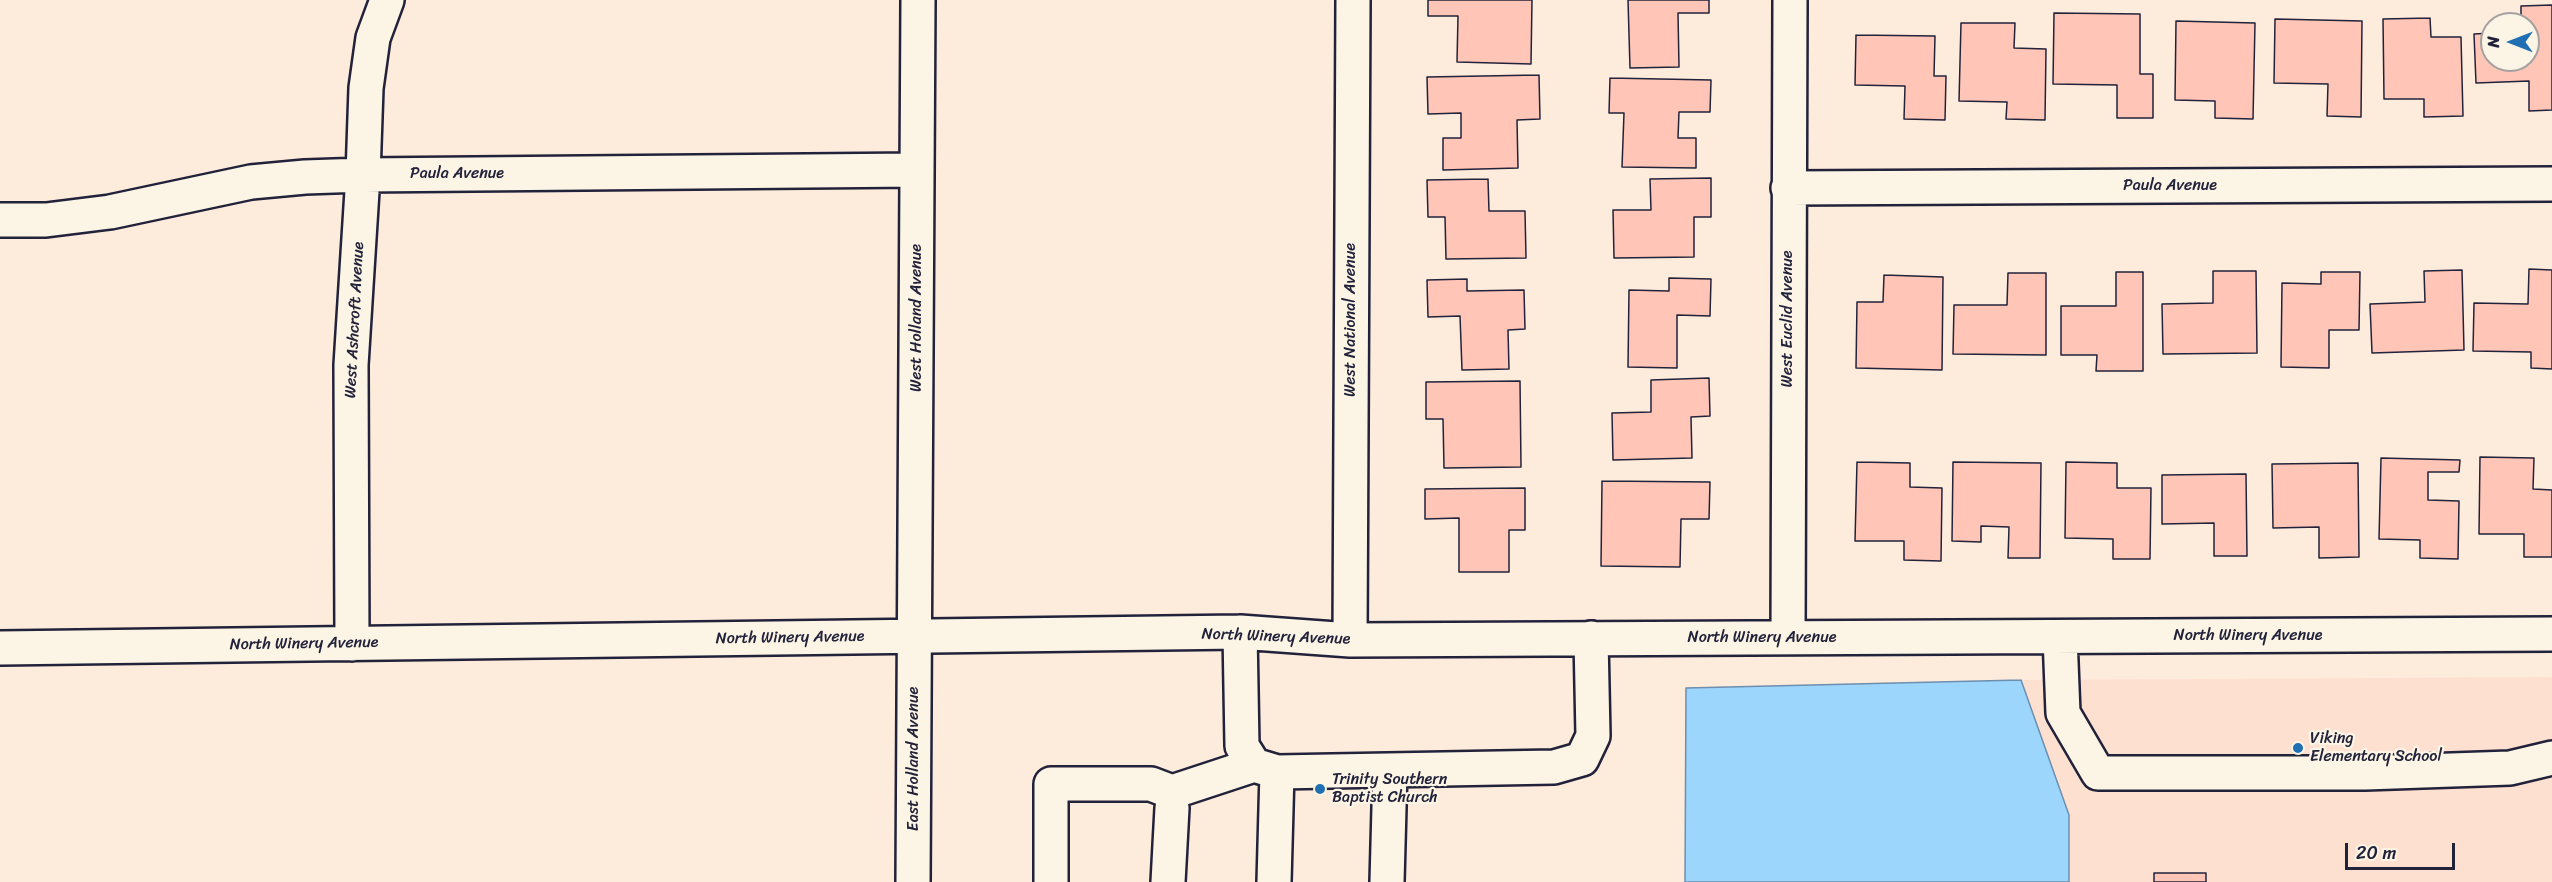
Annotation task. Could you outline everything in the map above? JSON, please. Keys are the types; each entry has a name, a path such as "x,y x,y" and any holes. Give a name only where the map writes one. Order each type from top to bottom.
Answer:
{"street":[{"name":"West Ashcroft Avenue","path":"352,644 351,365 366,88 373,38 387,0"},
{"name":"West Holland Avenue","path":"915,637 918,0"},
{"name":"West National Avenue","path":"1350,640 1353,0"},
{"name":"West Euclid Avenue","path":"1788,638 1790,0"},
{"name":"Paula Avenue","path":"0,220 46,220 110,212 251,182 363,174 917,170"},
{"name":"Paula Avenue","path":"1788,188 2552,184"},
{"name":"North Winery Avenue","path":"0,648 1240,632 1350,640 2552,634"},
{"path":"1240,632 1242,746 1265,768 1274,882"},
{"name":"East Holland Avenue","path":"913,882 915,637"},
{"path":"2060,637 2063,713 2098,772 2376,773 2510,768 2552,758"},
{"path":"1051,882 1051,784 1151,784 1172,792 1265,768 1390,770 1554,767 1582,759 1593,736 1594,676 1591,638"},
{"path":"1387,882 1390,770"},
{"path":"1168,882 1172,808"}],"shaded area":[{"name":"Viking Elementary School","path":"2552,677 2552,882 2069,882 2069,815 2021,680"}],"water":[{"path":"2021,680 2069,815 2069,882 1685,882 1686,688"}],"building":[{"path":"1428,0 1532,0 1531,64 1457,62 1458,16 1428,16"},
{"path":"1628,0 1709,0 1709,13 1678,13 1679,67 1630,68"},
{"path":"2552,5 2552,110 2529,111 2529,81 2476,83 2474,34 2480,34 2480,72 2540,72 2540,12 2521,12 2521,6"},
{"path":"2054,13 2140,14 2140,74 2153,74 2153,118 2117,118 2117,85 2053,84"},
{"path":"2430,18 2431,37 2461,37 2463,116 2424,117 2424,99 2384,99 2383,19"},
{"path":"2275,19 2362,21 2361,117 2327,116 2328,84 2274,83"},
{"path":"2176,21 2255,23 2253,119 2215,118 2215,101 2175,100"},
{"path":"1961,23 2015,23 2014,48 2046,49 2045,120 2006,119 2007,102 1959,101"},
{"path":"1856,35 1935,36 1934,76 1946,76 1945,120 1904,119 1905,86 1855,85"},
{"path":"1539,75 1540,119 1517,120 1518,168 1443,170 1443,138 1461,138 1461,113 1428,114 1427,77"},
{"path":"1610,78 1711,80 1710,112 1679,112 1678,138 1696,138 1696,168 1622,167 1624,113 1609,113"},
{"path":"1711,178 1711,217 1694,217 1694,257 1614,258 1613,210 1651,210 1650,179"},
{"path":"1488,179 1489,211 1525,211 1526,258 1446,259 1445,217 1428,217 1427,180"},
{"path":"2529,269 2552,270 2552,369 2531,368 2531,352 2473,351 2474,303 2528,304"},
{"path":"2462,270 2464,350 2372,353 2370,304 2425,302 2424,271"},
{"path":"2213,271 2256,271 2257,353 2163,354 2162,304 2213,303"},
{"path":"2116,272 2143,272 2143,371 2096,371 2097,355 2061,355 2061,306 2116,306"},
{"path":"2321,272 2360,272 2359,330 2329,330 2329,368 2281,367 2282,283 2321,284"},
{"path":"2008,273 2046,273 2046,355 1953,354 1954,305 2007,305"},
{"path":"1884,275 1943,277 1942,370 1856,368 1857,302 1883,302"},
{"path":"1669,278 1711,279 1710,316 1677,315 1677,368 1628,367 1629,290 1669,291"},
{"path":"1467,279 1467,291 1524,290 1525,329 1508,330 1509,369 1462,370 1460,316 1428,317 1427,280"},
{"path":"1709,378 1710,416 1691,417 1692,458 1613,460 1612,413 1651,412 1651,380"},
{"path":"1520,381 1521,467 1444,468 1443,419 1426,419 1426,382"},
{"path":"2480,457 2534,458 2533,489 2552,490 2552,557 2524,557 2524,534 2479,534"},
{"path":"2381,458 2460,460 2459,472 2428,472 2428,500 2459,501 2458,559 2420,558 2420,540 2379,539"},
{"path":"1857,462 1910,463 1910,487 1942,488 1941,561 1904,560 1904,541 1855,541"},
{"path":"1953,462 2041,463 2040,558 2008,558 2009,527 1981,526 1981,542 1952,541"},
{"path":"2066,462 2117,463 2117,488 2151,488 2150,559 2113,559 2113,539 2065,538"},
{"path":"2358,463 2359,557 2319,558 2319,527 2273,528 2272,464"},
{"path":"2246,474 2247,556 2214,556 2214,523 2162,524 2162,475"},
{"path":"1602,481 1710,482 1709,519 1681,519 1680,567 1601,566"},
{"path":"1525,488 1525,530 1509,530 1509,572 1459,572 1459,518 1425,519 1425,489"},
{"path":"2154,873 2206,873 2206,882 2154,882"}],"place":[{"name":"Viking Elementary School","path":"2298,748"},
{"name":"Trinity Southern Baptist Church","path":"1320,789"}]}
